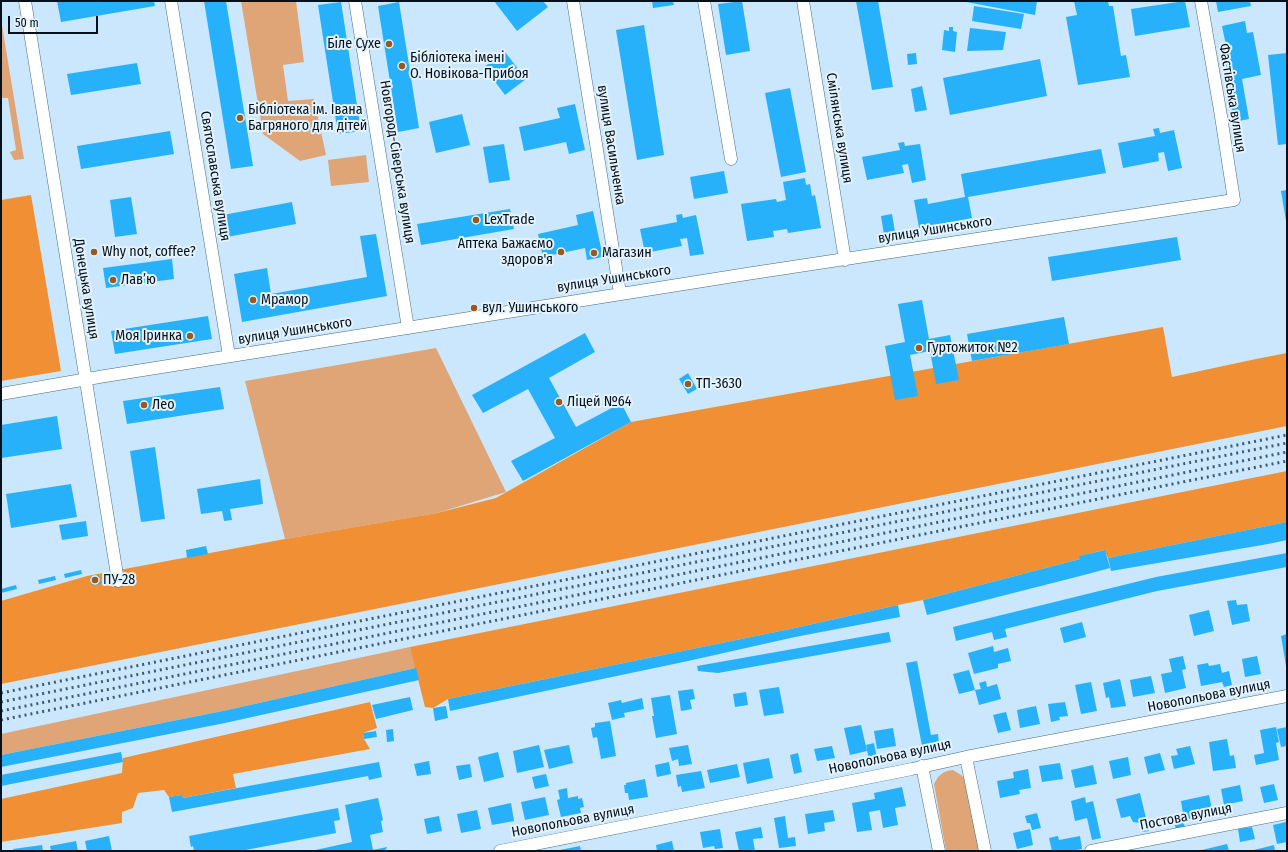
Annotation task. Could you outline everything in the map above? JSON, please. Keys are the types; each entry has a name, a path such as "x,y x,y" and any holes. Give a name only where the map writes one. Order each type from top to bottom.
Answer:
{"street":[{"name":"Донецька вулиця","path":"25,1 118,581"},
{"name":"Святославська вулиця","path":"171,1 229,356"},
{"name":"Новгород-Сіверська вулиця","path":"355,1 408,328"},
{"name":"вулиця Васильченка","path":"573,1 620,294"},
{"path":"704,1 731,159"},
{"name":"Смілянська вулиця","path":"803,1 844,260"},
{"name":"Фастівська вулиця","path":"1201,1 1234,200"},
{"name":"вулиця Ушинського","path":"1,394 85,379 620,294 1234,200"},
{"name":"Новопольова вулиця","path":"500,851 966,757 1287,696"},
{"path":"966,757 986,851"},
{"path":"922,766 939,851"},
{"name":"Постова вулиця","path":"1091,851 1287,813"}],"shaded area":[{"path":"241,1 296,1 304,62 283,65 288,101 314,99 326,155 300,161 263,134"},
{"path":"1,19 24,159 14,160 10,152 16,150 8,98 1,98"},
{"path":"366,155 369,182 331,186 328,160"},
{"path":"31,195 61,371 1,381 1,200"},
{"path":"1163,327 1172,377 1287,353 1287,426 1,684 1,601 87,576 285,539 437,513 496,498 631,422"},
{"path":"436,348 506,492 437,513 285,539 245,381"},
{"path":"1287,471 1287,522 1108,558 1104,550 1080,556 1080,559 923,600 795,628 448,699 433,708 425,707 410,647"},
{"path":"410,647 416,668 223,711 1,755 1,734"},
{"path":"370,702 377,728 363,733 364,739 370,749 233,774 236,788 183,798 182,795 169,797 164,790 138,793 133,808 122,812 122,823 1,842 1,799 122,773 123,758"},
{"path":"953,770 964,778 979,851 946,851 934,784 941,774 946,771"}],"building":[{"path":"57,1 154,1 155,6 61,22"},
{"path":"204,1 226,1 253,166 231,169"},
{"path":"494,1 543,1 548,7 517,31"},
{"path":"652,1 673,1 674,5 653,8"},
{"path":"742,1 750,51 726,55 718,4"},
{"path":"856,1 878,1 893,87 872,90"},
{"path":"961,1 1037,1 1035,15"},
{"path":"1074,1 1108,1 1109,6 1113,6 1121,56 1126,55 1130,77 1078,85 1066,17 1077,15"},
{"path":"1185,1 1190,27 1135,36 1131,9"},
{"path":"1216,1 1250,1 1251,6 1218,12"},
{"path":"341,2 361,131 338,134 318,5"},
{"path":"399,2 419,128 398,132 378,6"},
{"path":"974,6 1024,14 1021,29 972,21"},
{"path":"1245,21 1247,33 1253,32 1261,75 1242,79 1249,119 1234,122 1223,61 1229,60 1222,26"},
{"path":"644,25 664,155 637,160 616,30"},
{"path":"949,27 953,27 953,31 957,32 955,52 942,50 944,30 949,31"},
{"path":"970,28 1006,32 1003,50 967,51"},
{"path":"505,52 526,79 505,95 484,67"},
{"path":"916,53 917,64 908,65 907,54"},
{"path":"1287,53 1287,144 1278,145 1268,55"},
{"path":"1040,59 1047,96 950,115 943,78"},
{"path":"137,63 141,84 71,95 67,74"},
{"path":"922,86 927,110 915,112 911,89"},
{"path":"790,88 806,172 781,177 765,93"},
{"path":"575,104 585,150 569,154 566,142 524,151 519,127 560,118 557,108"},
{"path":"462,114 470,145 436,153 429,122"},
{"path":"1159,128 1160,133 1174,130 1182,168 1168,171 1164,152 1158,153 1159,161 1123,168 1118,143 1155,136 1153,129"},
{"path":"170,131 174,154 81,169 77,146"},
{"path":"904,142 905,146 920,144 926,180 912,183 908,164 902,165 904,173 867,180 862,157 900,150 898,143"},
{"path":"504,144 510,180 489,183 483,147"},
{"path":"1101,149 1106,173 968,197 972,218 919,228 914,200 927,198 928,204 965,197 961,174"},
{"path":"724,171 728,193 694,199 690,177"},
{"path":"805,178 806,185 810,184 812,196 815,195 821,228 788,233 787,229 773,231 774,237 747,241 741,204 776,199 777,202 786,200 783,182"},
{"path":"1287,190 1287,221 1286,221 1281,191"},
{"path":"131,197 137,234 115,237 110,200"},
{"path":"292,202 296,224 227,237 223,215"},
{"path":"510,209 514,229 421,245 417,224"},
{"path":"593,211 603,257 587,260 585,248 543,257 538,234 578,225 576,215"},
{"path":"682,214 683,218 696,215 704,254 690,256 687,238 680,239 682,246 645,253 640,229 677,222 676,215"},
{"path":"892,214 895,232 884,235 881,216"},
{"path":"376,234 387,296 242,322 234,274 267,268 271,294 367,277 360,236"},
{"path":"1177,237 1181,260 1052,281 1048,257"},
{"path":"172,259 174,279 106,288 103,268"},
{"name":"Гуртожиток №2","path":"922,300 929,339 950,335 959,380 936,384 930,351 910,355 918,396 895,400 885,346 905,342 898,304"},
{"path":"208,316 212,339 115,354 111,331"},
{"path":"1064,317 1069,344 972,361 967,334"},
{"path":"585,333 595,352 549,378 576,427 621,403 631,422 523,481 511,461 555,438 528,389 483,413 472,395"},
{"name":"ТП-3630","path":"688,373 697,389 688,394 679,379"},
{"path":"220,387 224,409 127,424 123,401"},
{"path":"57,416 62,449 1,458 1,425"},
{"path":"155,447 165,519 141,522 130,451"},
{"path":"260,479 263,504 230,509 232,520 224,521 222,511 201,514 197,489"},
{"path":"71,484 77,517 11,528 6,494"},
{"path":"86,521 88,536 62,540 59,525"},
{"path":"1287,522 1287,540 1111,571 1108,558"},
{"path":"206,546 208,554 187,558 186,550"},
{"path":"1105,550 1110,568 927,615 923,600 1080,559 1079,556"},
{"path":"1287,553 1287,567 1157,591 1005,629 1007,637 994,640 992,632 956,641 953,627 1156,577"},
{"path":"81,570 82,574 65,578 64,574"},
{"name":"ПУ-28","path":"99,575 101,584 92,585 90,577"},
{"path":"55,576 56,580 39,584 38,580"},
{"path":"16,585 17,589 1,593 1,589"},
{"path":"1236,600 1237,605 1247,604 1250,621 1232,625 1227,601"},
{"path":"898,605 900,617 795,637 450,711 448,699 795,628"},
{"path":"1209,610 1214,631 1194,636 1189,615"},
{"path":"1082,622 1086,637 1064,643 1060,628"},
{"path":"889,632 891,642 718,673 698,671 697,666"},
{"path":"1287,634 1287,666 1286,666 1281,636"},
{"path":"993,646 994,652 1008,648 1011,661 998,664 998,668 974,674 968,653"},
{"path":"1183,656 1186,669 1182,670 1186,688 1165,693 1161,674 1172,672 1169,659"},
{"path":"1257,656 1261,674 1245,677 1242,659"},
{"path":"917,661 931,735 938,734 939,743 922,746 906,663"},
{"path":"1208,663 1209,666 1220,664 1222,673 1229,671 1232,685 1224,687 1222,682 1201,686 1197,665"},
{"path":"416,668 419,680 225,723 1,767 1,755 223,711"},
{"path":"969,670 975,690 959,694 953,674"},
{"path":"1151,676 1155,693 1133,697 1130,680"},
{"path":"1120,679 1126,706 1111,708 1109,697 1106,698 1103,683"},
{"path":"986,681 987,687 997,684 1001,699 979,705 975,690 981,689 979,683"},
{"path":"1091,682 1097,711 1081,714 1075,685"},
{"path":"779,687 784,713 764,716 759,690"},
{"path":"693,689 695,699 690,700 692,709 681,711 678,691"},
{"path":"746,692 748,705 735,707 733,694"},
{"path":"670,695 677,734 656,738 652,716 654,716 651,698"},
{"path":"410,697 413,710 376,719 372,705"},
{"path":"642,698 644,709 624,713 625,717 612,720 608,703 621,700 622,703"},
{"path":"1065,702 1068,716 1059,717 1060,720 1051,722 1048,704"},
{"path":"446,706 448,718 435,721 433,708"},
{"path":"1036,706 1040,724 1020,728 1017,710"},
{"path":"1006,712 1011,730 998,733 993,715"},
{"path":"610,721 616,756 601,759 597,737 593,738 591,728 595,727 595,723"},
{"path":"861,725 867,751 850,755 844,728"},
{"path":"1276,727 1279,742 1276,743 1279,760 1256,765 1254,755 1264,753 1260,730"},
{"path":"1287,727 1287,746 1281,747 1277,729"},
{"path":"893,728 896,746 877,749 874,731"},
{"path":"393,729 394,741 387,742 386,730"},
{"path":"376,731 377,737 364,739 363,733"},
{"path":"1227,739 1230,756 1234,755 1236,768 1213,771 1209,742"},
{"path":"874,743 877,758 869,760 866,745"},
{"path":"539,745 544,767 517,773 513,751"},
{"path":"569,745 573,763 549,769 544,750"},
{"path":"688,745 692,764 679,766 678,759 672,761 669,748"},
{"path":"832,746 835,758 817,761 814,749"},
{"path":"1190,746 1195,764 1174,769 1171,756 1178,755 1176,749"},
{"path":"121,752 123,762 1,786 1,775"},
{"path":"498,752 504,777 484,782 478,757"},
{"path":"798,753 802,772 794,774 790,755"},
{"path":"1160,753 1165,770 1148,774 1144,757"},
{"path":"1128,757 1131,775 1113,779 1109,761"},
{"path":"769,758 773,778 747,784 743,763"},
{"path":"429,761 431,774 417,776 414,764"},
{"path":"379,762 382,777 369,780 368,776 172,812 169,797 182,795 183,798"},
{"path":"669,762 671,774 657,777 655,765"},
{"path":"1060,763 1063,779 1042,782 1039,766"},
{"path":"470,764 472,777 459,780 456,766"},
{"path":"737,764 740,777 710,783 707,770"},
{"path":"1093,765 1097,784 1075,788 1071,770"},
{"path":"1028,769 1031,788 1019,790 1020,794 1000,798 997,781 1014,778 1013,772"},
{"path":"701,771 705,788 682,792 681,786 678,787 676,775"},
{"path":"546,774 549,786 535,789 532,777"},
{"path":"645,779 648,797 629,800 628,793 625,793 624,785 626,785 626,783"},
{"path":"1274,784 1278,800 1264,803 1260,787"},
{"path":"1240,785 1243,801 1224,805 1221,789"},
{"path":"902,787 906,806 895,808 898,825 883,828 880,810 869,812 872,830 857,832 852,803 875,799 874,793"},
{"path":"567,788 568,798 578,796 578,799 582,798 584,807 580,808 581,813 561,817 557,800 560,799 558,790"},
{"path":"1140,793 1149,831 1142,832 1140,823 1133,822 1130,816 1121,818 1116,799"},
{"path":"1209,795 1213,814 1184,820 1181,801"},
{"path":"545,797 549,815 525,820 521,802"},
{"path":"1085,797 1086,803 1093,801 1101,838 1092,840 1087,818 1075,821 1071,801"},
{"path":"378,798 383,820 381,821 383,832 370,835 373,850 387,847 385,851 311,851 352,842 345,805"},
{"path":"511,803 514,821 492,825 488,808"},
{"path":"338,808 340,820 334,821 336,833 240,851 194,851 193,846 191,847 189,836"},
{"path":"477,810 481,829 461,833 457,814"},
{"path":"833,810 835,821 824,823 825,831 808,834 805,814"},
{"path":"1037,813 1041,828 1032,830 1030,823 1027,823 1025,816"},
{"path":"1182,815 1185,828 1176,830 1173,817"},
{"path":"439,816 442,831 427,834 424,819"},
{"path":"785,816 788,838 795,837 796,846 779,848 774,818"},
{"path":"1286,822 1287,842 1277,844 1273,825"},
{"path":"761,827 763,838 753,839 755,851 739,851 735,832"},
{"path":"1252,827 1255,839 1240,842 1238,829"},
{"path":"720,829 723,848 715,849 714,846 703,848 700,832"},
{"path":"1030,829 1033,845 1017,849 1013,833"},
{"path":"109,836 112,851 87,851 85,841"},
{"path":"1058,836 1059,840 1080,836 1082,849 1071,851 1052,851 1049,838"},
{"path":"76,841 78,851 51,851 50,846"},
{"path":"672,841 674,851 657,851 656,845"},
{"path":"1227,844 1229,851 1202,851 1202,850"},
{"path":"42,845 43,851 14,851 13,849"},
{"path":"1274,845 1275,851 1254,851 1254,850"},
{"path":"580,846 581,851 560,851 560,850"}],"railway":[{"path":"1,693 1287,435"},
{"path":"1,702 1287,443"},
{"path":"1,711 1287,452"},
{"path":"1,720 1287,461"}],"place":[{"name":"Біле Сухе","path":"389,44"},
{"name":"Бібліотека імені О. Новікова-Прибоя","path":"402,66"},
{"name":"Бібліотека ім. Івана Багряного для дітей","path":"240,118"},
{"name":"LexTrade","path":"476,220"},
{"name":"Why not, coffee?","path":"94,252"},
{"name":"Аптека Бажаємо здоров'я","path":"561,252"},
{"name":"Магазин","path":"594,253"},
{"name":"Лав’ю","path":"113,280"},
{"name":"Мрамор","path":"253,300"},
{"name":"вул. Ушинського","path":"474,308"},
{"name":"Моя Іринка","path":"190,336"},
{"name":"Гуртожиток №2","path":"919,348"},
{"name":"ТП-3630","path":"688,384"},
{"name":"Ліцей №64","path":"559,402"},
{"name":"Лео","path":"144,405"},
{"name":"ПУ-28","path":"95,580"}]}
